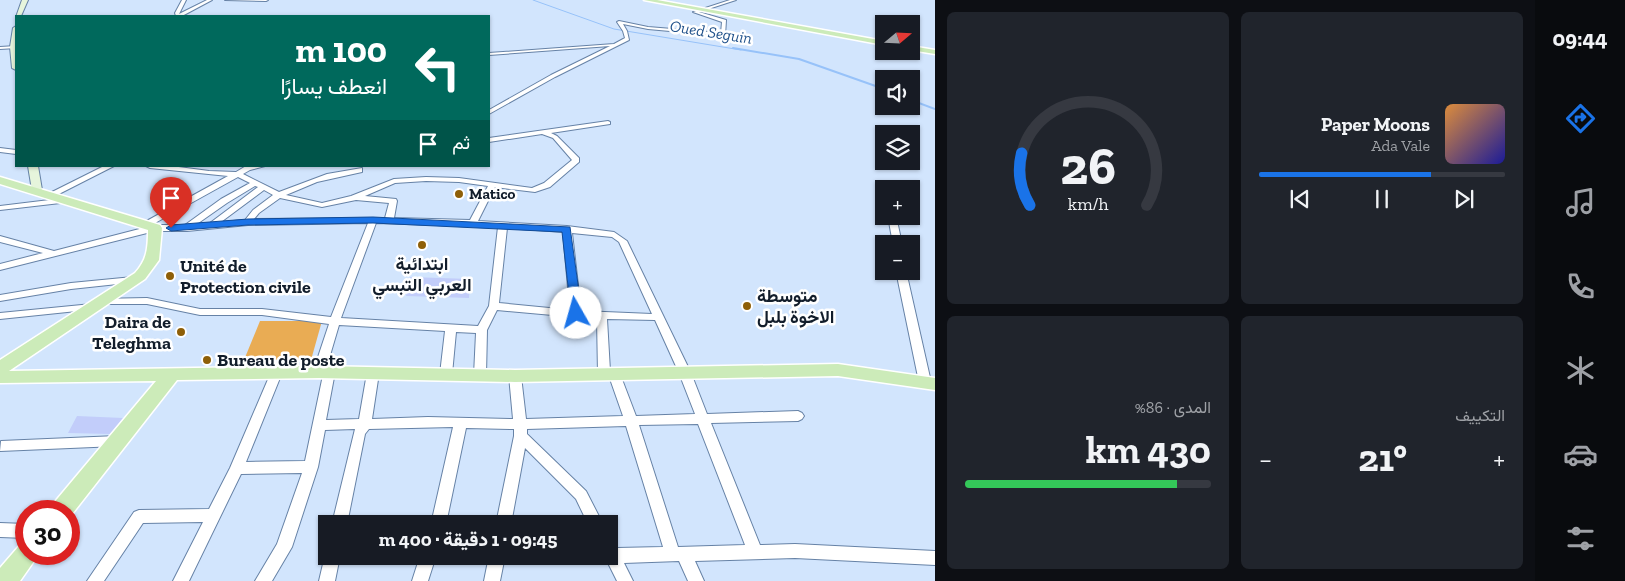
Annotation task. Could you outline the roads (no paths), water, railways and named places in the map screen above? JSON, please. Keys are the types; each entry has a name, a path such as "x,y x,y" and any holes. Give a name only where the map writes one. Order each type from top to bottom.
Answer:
{"main road":[{"path":"18,15 25,0"},
{"path":"647,0 875,41"},
{"path":"920,50 935,52"},
{"path":"33,167 37,190"},
{"path":"0,180 151,227 155,255 151,265 133,280 0,368"},
{"path":"0,377 324,372 515,376 838,370 930,383"},
{"path":"70,500 172,374"},
{"path":"5,581 18,565"}],"street":[{"path":"178,15 177,13 184,0"},
{"path":"181,15 210,0"},
{"path":"227,0 266,0"},
{"path":"490,111 553,76 627,39 627,34 617,23 621,21 648,28 723,34 724,21 695,12 734,0"},
{"path":"490,54 619,43"},
{"path":"0,48 14,47"},
{"path":"490,140 608,123"},
{"path":"158,167 209,173 238,174 280,196 322,205 353,198 394,181 426,179 493,184 532,190 547,186 576,160 555,137 542,132"},
{"path":"0,150 15,152"},
{"path":"50,194 108,167"},
{"path":"0,267 151,227 249,167"},
{"path":"248,222 260,207 280,196 320,179 359,170"},
{"path":"473,223 493,184"},
{"path":"213,224 259,185"},
{"path":"187,228 210,210 259,185"},
{"path":"353,198 393,201 389,221"},
{"path":"0,208 66,200"},
{"path":"151,227 187,228 248,222 373,220 473,223 567,229 614,235 623,241 685,373 755,552"},
{"path":"263,581 284,547 310,467 320,424 324,372 335,321 373,220"},
{"path":"480,375 482,330 494,306 503,225"},
{"path":"567,229 576,313"},
{"path":"0,239 54,253"},
{"path":"0,298 71,286 133,280"},
{"path":"903,280 930,383"},
{"path":"0,316 96,304 147,301 200,312 262,312 335,321 482,330"},
{"path":"494,306 602,316 658,317"},
{"path":"602,316 609,374 631,420 678,554 696,581"},
{"path":"446,374 450,328"},
{"path":"181,581 237,468 276,373"},
{"path":"341,515 359,433 365,424 373,373"},
{"path":"505,515 520,430 515,376"},
{"path":"320,424 428,422 520,430 631,420 798,416"},
{"path":"440,515 460,424"},
{"path":"520,430 581,495 591,515"},
{"path":"1,446 118,441"},
{"path":"237,468 310,467"},
{"path":"95,581 139,517 214,515"},
{"path":"0,530 15,531"},
{"path":"618,554 755,552 935,558"},
{"path":"327,581 330,565"},
{"path":"420,581 425,565"},
{"path":"492,581 495,565"},
{"path":"616,565 625,581"}],"waterway":[{"name":"Oued Seguin","path":"533,0 614,29 741,50"},
{"name":"Oued Seguin","path":"733,48 799,59 875,86"},
{"name":"Oued Seguin","path":"920,103 935,109"}],"place":[{"name":"Matico","path":"459,194"},
{"name":"ابتدائية العربي التبسي","path":"422,245"},
{"name":"Unité de Protection civile","path":"170,276"},
{"name":"متوسطة الاخوة بلبل","path":"747,306"},
{"name":"Daira de Teleghma","path":"181,332"},
{"name":"Bureau de poste","path":"207,360"}]}
